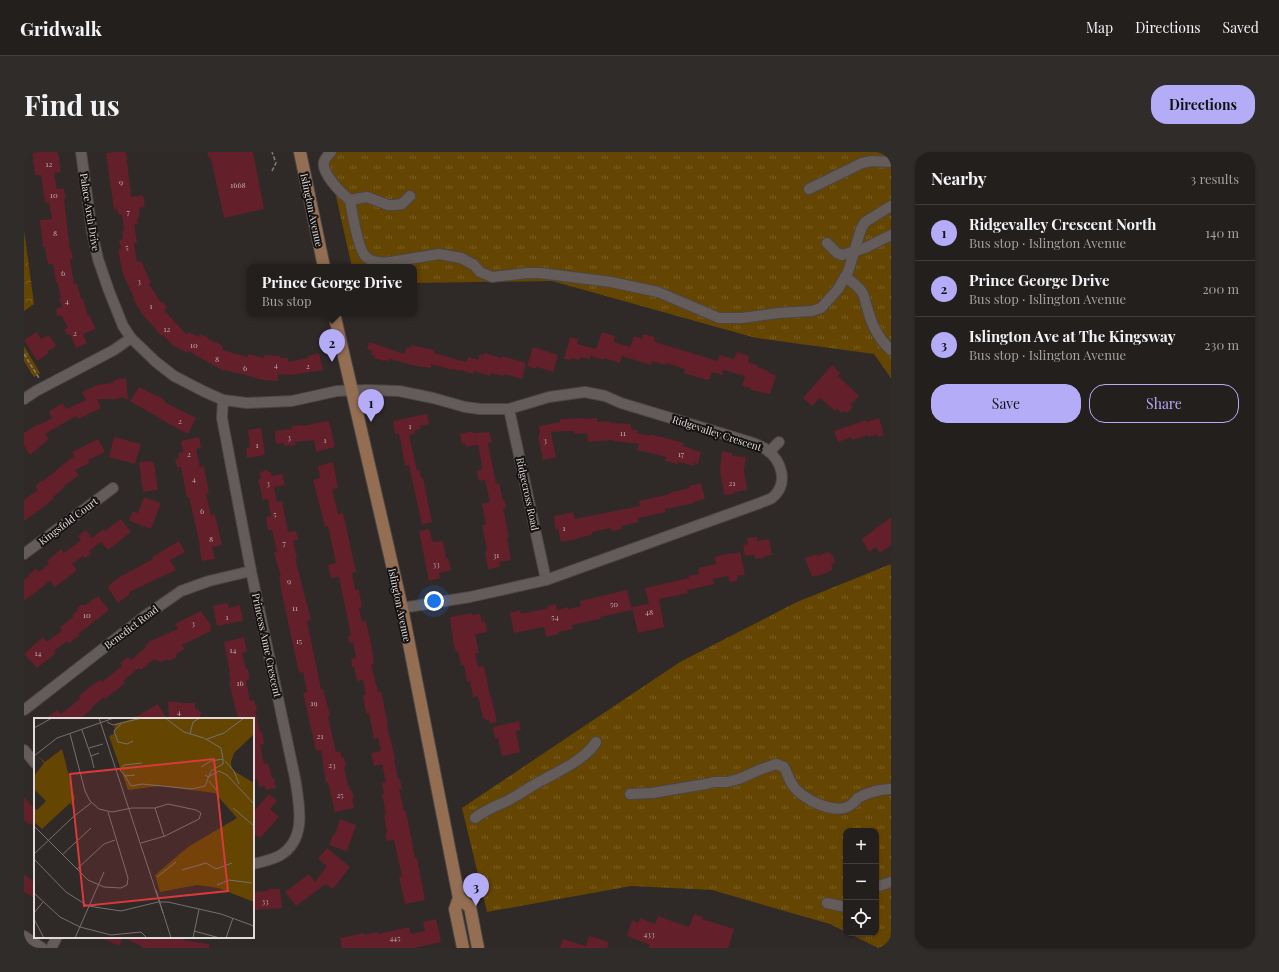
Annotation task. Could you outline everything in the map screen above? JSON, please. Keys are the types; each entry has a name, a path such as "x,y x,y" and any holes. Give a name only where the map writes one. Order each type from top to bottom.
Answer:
{"main road":[{"name":"Islington Avenue","path":"300,152 323,264"},
{"name":"Islington Avenue","path":"335,316 402,608 460,898 455,909 463,948"},
{"name":"Islington Avenue","path":"460,898 470,907 478,948"}],"street":[{"name":"Palace Arch Drive","path":"81,152 92,232 98,259 121,322 131,338 156,362 174,376 223,400"},
{"path":"331,152 324,160 324,167 329,178 350,200 360,248 367,258 376,262 384,263 439,254 448,255 468,261 480,272 492,277 527,273 547,273 651,289 719,318 742,318 779,313 812,312 821,308 838,290 845,277 861,229 865,222 891,206"},
{"path":"809,189 862,163 872,161 891,162"},
{"path":"350,200 367,197 380,203 395,205 402,204 410,196"},
{"path":"827,243 837,253 842,255 865,248 891,235"},
{"path":"845,277 862,291 870,319 883,343 891,350"},
{"path":"24,399 45,386 114,350 131,338"},
{"name":"Ridgevalley Crescent","path":"223,400 247,403 285,402 337,391 399,391 433,398 465,407 480,409 509,409 549,397 585,392 605,396 621,403 750,442 763,447 781,467 782,479 780,488 772,498 760,503 546,580 470,597 402,608"},
{"name":"Princess Anne Crescent","path":"223,400 222,418 251,571 300,809 300,824 297,837 292,847 280,856 254,864"},
{"name":"Ridgecross Road","path":"509,409 546,580"},
{"path":"769,452 779,442"},
{"name":"Kingsfold Court","path":"24,554 113,488"},
{"name":"Benedict Road","path":"24,710 145,616 181,591 209,581 251,571"},
{"path":"475,818 560,772 586,753 596,742"},
{"path":"24,750 34,762"},
{"path":"630,794 652,793 714,782 733,781 776,764 784,767 792,785 803,795 813,801 833,809 845,808 860,797 891,789"},
{"path":"879,886 891,882"},
{"path":"827,903 843,906"},
{"path":"24,936 42,948"},
{"path":"51,948 56,938"}],"path":[{"path":"272,152 276,163 272,171"},
{"path":"24,354 45,386"}],"green space":[{"path":"326,152 891,152 891,378 874,354 756,338 552,281 417,283 417,264 351,264"},
{"path":"24,230 34,304 24,311"},
{"path":"24,346 40,373 34,377 24,361"},
{"path":"891,564 891,948 878,948 854,936 879,936 879,828 843,828 843,930 830,924 712,890 631,886 487,912 462,808 680,662 797,602"}],"building":[{"path":"32,152 58,152 61,172 54,173 57,189 64,188 66,199 64,199 70,250 73,259 70,259 74,284 77,283 81,299 83,299 88,316 89,315 96,329 83,334 87,343 76,348 70,334 67,335 64,329 68,328 61,315 57,316 57,308 62,307 59,298 61,297 56,282 53,264 48,264 45,247 43,247 40,220 52,219 49,203 45,202 41,175 35,175"},
{"path":"126,152 131,197 143,195 145,207 139,208 140,214 137,220 138,224 134,224 137,243 134,243 137,262 141,261 151,283 149,284 161,303 164,302 167,308 164,310 187,335 188,332 199,337 200,334 223,346 222,350 248,357 248,354 264,358 264,355 280,356 280,358 288,358 288,362 308,358 308,356 319,353 323,370 292,375 278,374 278,381 263,380 239,373 224,371 188,351 187,353 172,345 163,335 161,336 148,320 147,321 133,299 134,298 123,274 118,249 121,249 119,240 123,239 122,231 124,231 122,215 118,214 117,209 114,210 106,153"},
{"path":"207,152 253,152 264,209 224,218 211,159 209,159"},
{"path":"37,332 41,339 49,335 56,346 37,361 24,340"},
{"path":"602,332 615,336 614,342 630,347 634,336 642,339 643,334 655,337 654,341 658,343 718,361 720,355 734,359 737,352 749,356 748,362 769,371 768,372 776,376 770,394 750,390 751,388 742,386 745,376 723,370 722,375 712,372 710,379 707,380 684,373 685,369 666,363 665,365 652,361 651,365 622,356 620,363 591,356 590,359 580,357 579,360 572,358 571,360 564,359 570,337 578,339 577,344 596,349"},
{"path":"369,342 405,354 406,347 411,348 411,345 434,350 434,353 466,362 468,357 478,360 480,354 483,355 484,353 501,358 502,356 526,363 522,379 504,374 503,376 491,373 490,376 474,371 473,374 431,364 431,368 416,366 390,359 389,361 384,361 374,358 375,356 371,355 372,351 367,349"},
{"path":"533,347 558,355 553,372 537,367 536,369 527,366"},
{"path":"832,365 840,373 838,376 859,396 850,405 853,407 847,413 844,411 842,413 837,409 835,411 820,398 812,406 803,398"},
{"path":"126,378 128,400 123,397 117,399 97,399 101,408 78,419 76,416 45,434 49,439 30,455 24,446 24,433 38,424 39,425 52,418 49,411 63,403 66,409 86,400 82,392 97,385 112,383 114,380"},
{"path":"139,387 165,400 164,402 196,418 188,434 130,401"},
{"path":"427,414 429,424 420,426 421,429 414,431 415,434 409,435 417,471 420,470 421,478 423,478 432,522 422,525 409,465 405,466 400,437 398,433 395,434 393,421"},
{"path":"597,418 597,422 610,421 610,423 631,424 631,429 637,430 637,433 650,436 651,434 683,443 683,446 701,452 698,464 694,463 694,466 679,462 678,464 665,461 666,457 637,450 639,444 613,440 588,442 587,433 574,434 574,431 551,432 556,457 543,460 538,435 540,434 539,426 560,422 560,419"},
{"path":"879,418 884,435 878,437 876,434 869,437 868,435 852,440 851,437 838,442 834,431 866,420 867,422"},
{"path":"329,421 335,447 316,452 314,440 295,442 296,445 284,446 284,443 276,444 275,431 292,429 291,426 302,426"},
{"path":"261,428 265,455 247,458 246,448 250,447 248,430"},
{"path":"473,431 473,433 489,432 492,442 488,443 496,484 499,483 506,507 503,508 509,537 507,537 511,560 499,562 500,567 488,569 485,551 487,550 482,525 486,525 482,504 490,502 485,480 479,481 477,471 482,469 482,465 478,445 466,447 465,443 462,444 460,434"},
{"path":"114,437 141,444 135,464 109,457"},
{"path":"199,437 201,448 196,449 200,467 204,466 209,493 206,494 211,515 215,514 222,545 212,547 215,559 202,561 200,545 189,497 187,498 181,467 177,467 175,459 179,458 178,453 183,452 181,441"},
{"path":"98,439 105,452 88,460 90,463 75,470 79,475 64,486 65,487 45,506 24,521 24,500 38,490 35,486 74,456 72,452"},
{"path":"722,451 733,453 732,456 746,457 744,470 747,490 724,495 720,469"},
{"path":"151,461 154,463 158,490 143,492 139,462"},
{"path":"333,462 338,488 332,489 338,514 343,513 346,526 356,572 352,573 355,590 359,590 362,607 359,608 362,622 366,621 374,664 371,664 378,692 381,691 398,779 400,779 402,789 399,789 404,811 406,811 425,900 405,904 399,877 402,876 394,840 387,841 385,834 387,833 384,815 386,815 382,794 384,794 382,783 386,782 382,764 374,766 371,753 381,751 378,738 374,739 369,713 366,713 363,695 366,695 363,680 357,681 354,666 352,667 351,659 356,658 353,642 349,643 348,636 351,635 339,577 331,578 328,565 336,563 328,526 325,527 313,480 320,478 318,466"},
{"path":"268,470 268,472 271,472 272,476 282,474 285,485 274,487 277,502 282,501 288,532 296,531 298,540 293,541 297,558 295,558 311,620 307,621 321,689 323,689 328,707 330,716 328,717 336,752 340,751 342,758 344,757 346,767 344,767 348,786 350,791 352,790 354,798 352,798 354,808 335,812 328,782 326,783 321,750 316,751 303,693 307,692 303,672 299,673 283,599 279,577 281,577 274,552 277,552 272,530 268,530 266,517 271,516 268,499 263,500 258,479 261,479 260,472"},
{"path":"701,483 705,499 694,502 695,503 665,509 666,512 638,518 638,522 622,526 622,529 611,531 611,528 592,532 592,535 561,542 558,529 556,530 554,516 573,512 575,519 640,506 639,501 670,494 669,493"},
{"path":"144,497 161,503 151,529 129,521 133,511 138,513"},
{"path":"891,517 891,545 880,553 876,547 869,552 862,539"},
{"path":"121,519 131,532 108,550 101,542 89,551 91,554 85,558 83,556 72,564 77,570 55,587 50,581 24,601 24,580 29,576 28,575 36,569 38,572 49,564 47,561 61,549 64,553 81,540 78,536 86,530 92,538 103,529 105,531"},
{"path":"429,529 433,542 443,541 446,558 448,558 451,570 439,573 440,578 429,581 419,531"},
{"path":"757,537 757,541 769,539 772,555 764,556 765,558 755,559 755,555 745,556 743,545 748,544 747,538"},
{"path":"179,541 185,552 170,560 176,570 129,592 130,594 118,603 108,586 118,578 153,559 152,557"},
{"path":"740,552 745,575 737,576 737,581 729,582 728,576 713,579 714,584 687,590 688,593 659,599 664,627 638,633 632,607 649,604 645,588 689,578 688,576 699,574 698,568 716,564 715,557"},
{"path":"828,552 831,555 832,554 835,563 831,564 833,570 812,577 805,558 817,554 818,556"},
{"path":"627,590 632,610 572,625 573,629 558,632 558,634 546,637 544,627 514,633 510,613 520,610 521,614 548,608 548,606 556,604 557,610 568,607 568,609 581,606 580,601"},
{"path":"98,596 109,610 78,634 80,635 69,643 67,641 54,651 56,653 37,668 24,654 43,637 47,642 62,630 60,627 73,617 72,615 78,610 77,608 82,604 84,606"},
{"path":"228,603 229,608 240,605 243,621 217,626 213,606"},
{"path":"201,611 212,627 210,628 211,631 182,645 185,649 176,654 177,657 169,661 167,659 160,663 155,659 141,670 139,668 123,681 125,683 105,699 104,697 81,718 46,718 57,710 61,714 81,698 79,696 87,689 100,680 102,682 122,666 120,663 128,657 131,660 146,647 145,645 149,643 148,642 178,629 175,624"},
{"path":"472,613 472,615 480,614 482,622 486,623 487,632 475,634 479,653 475,653 478,667 484,666 497,722 490,724 489,720 486,720 485,718 483,719 478,696 473,697 470,681 467,682 464,665 461,665 458,651 456,652 453,641 450,617"},
{"path":"244,637 247,652 242,653 250,679 246,680 250,701 254,700 260,732 262,732 264,744 260,745 264,764 268,763 276,788 266,790 265,786 259,787 257,779 254,780 254,718 238,718 229,682 231,682 230,673 224,642"},
{"path":"168,702 195,703 195,708 202,713 199,718 169,718"},
{"path":"158,704 166,718 134,718"},
{"path":"519,721 521,730 516,731 520,752 502,756 498,738 495,739 493,727"},
{"path":"269,794 277,801 270,809 279,817 260,838 254,834 254,811"},
{"path":"24,797 34,808 34,826 31,823 30,825 24,820"},
{"path":"340,819 356,825 347,851 329,845 333,835 335,835"},
{"path":"327,848 350,867 333,889 326,884 296,906 285,892 309,874 315,882 327,866 318,859"},
{"path":"24,874 34,882 34,897 24,892"},
{"path":"268,889 280,889 282,908 254,910 254,892 268,891"},
{"path":"694,914 703,917 702,919 734,929 728,948 648,948 650,945 627,936 632,920 638,923 640,918 655,924 658,916 689,927"},
{"path":"436,919 441,942 414,948 342,948 340,938 364,933 364,935 378,932 378,934 409,927 411,934 425,931 423,922"},
{"path":"589,936 609,942 607,948 560,948 563,939 586,946"},
{"path":"101,938 123,938 119,946"},
{"path":"123,938 185,938 184,940 209,944 209,948 142,948 142,946"}],"place":[{"name":"Prince George Drive","path":"332,362"},
{"name":"Ridgevalley Crescent North","path":"371,422"},
{"name":"Islington Ave at The Kingsway","path":"476,906"}]}
